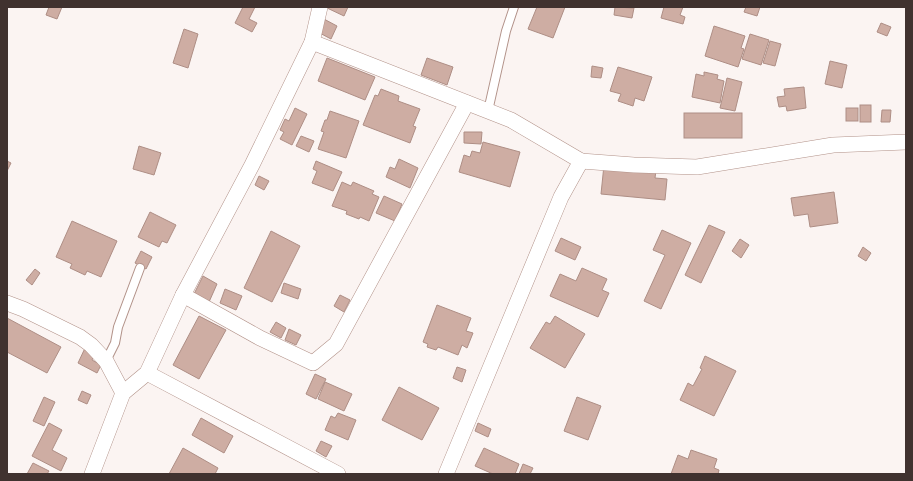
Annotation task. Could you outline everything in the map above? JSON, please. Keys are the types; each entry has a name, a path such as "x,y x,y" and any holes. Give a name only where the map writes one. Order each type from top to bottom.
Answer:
{"street":[{"path":"92,474 123,392 147,373 182,295 252,165 312,42 320,7"},
{"path":"312,42 510,120 581,161 634,165 697,167 833,145 906,142"},
{"path":"182,295 260,338 313,363 336,344 467,103"},
{"path":"446,474 561,197 581,161"},
{"path":"7,303 23,309 80,337 91,345 106,361 123,392"},
{"path":"147,373 338,474"}],"lane":[{"path":"488,111 506,31 514,7"},
{"path":"106,361 115,343 118,327 140,268"}],"building":[{"path":"49,7 62,7 57,19 46,15"},
{"path":"243,7 255,7 249,19 257,23 252,32 235,23"},
{"path":"325,7 348,7 344,16"},
{"path":"537,7 565,7 553,38 528,29"},
{"path":"615,7 634,8 632,18 614,15"},
{"path":"664,7 683,7 680,15 685,17 683,24 661,18"},
{"path":"746,7 760,7 757,16 744,12"},
{"path":"322,18 337,26 331,39 316,31"},
{"path":"881,23 891,27 887,36 877,32"},
{"path":"714,26 745,36 741,48 744,49 738,67 705,56"},
{"path":"184,29 198,34 188,68 173,63"},
{"path":"750,34 769,40 761,65 742,59"},
{"path":"770,41 781,44 775,66 763,63"},
{"path":"327,58 375,77 365,100 318,81"},
{"path":"427,58 453,67 447,85 421,75"},
{"path":"830,61 847,65 842,88 825,84"},
{"path":"592,66 603,68 601,78 591,77"},
{"path":"618,67 652,77 644,101 635,98 633,106 618,101 621,94 610,91"},
{"path":"704,72 718,75 717,79 724,81 720,103 692,97 696,74 704,76"},
{"path":"727,78 742,82 735,111 720,108"},
{"path":"804,87 806,108 787,111 786,106 779,107 777,97 785,96 784,89"},
{"path":"381,89 399,96 398,101 420,109 413,126 416,127 410,143 363,125 375,95 378,96"},
{"path":"860,105 871,105 871,122 860,122"},
{"path":"295,108 307,114 292,145 280,139 284,132 280,130 285,119 289,121"},
{"path":"846,108 858,108 858,121 846,121"},
{"path":"882,110 891,110 890,122 881,122"},
{"path":"330,111 359,121 346,158 318,149 324,132 321,131"},
{"path":"684,113 742,113 742,138 684,138"},
{"path":"464,132 482,132 481,144 464,143"},
{"path":"301,136 314,141 309,152 296,146"},
{"path":"483,142 520,152 510,187 459,172 464,155 470,157 472,151 480,153"},
{"path":"139,146 161,153 154,175 133,169"},
{"path":"399,159 418,168 410,188 386,177 390,167 395,169"},
{"path":"7,161 11,163 7,171"},
{"path":"316,161 342,172 333,191 312,183 317,171 313,169"},
{"path":"604,165 656,170 655,178 667,179 665,200 601,194"},
{"path":"259,176 269,181 264,190 255,185"},
{"path":"342,182 351,186 353,182 374,191 372,194 379,197 369,221 360,217 359,219 346,214 347,211 332,206"},
{"path":"834,192 838,223 810,227 808,214 794,216 791,198"},
{"path":"384,196 402,204 395,221 376,213"},
{"path":"150,212 176,225 167,243 162,241 159,247 138,237"},
{"path":"72,221 117,241 101,277 87,271 85,275 70,268 72,264 56,257"},
{"path":"709,225 725,232 701,283 685,275"},
{"path":"662,230 691,243 661,309 644,301 665,255 653,250"},
{"path":"271,231 300,246 272,302 244,288"},
{"path":"561,238 581,247 575,260 555,251"},
{"path":"740,239 749,245 741,258 732,251"},
{"path":"863,247 871,253 866,261 858,256"},
{"path":"141,251 152,257 146,269 135,263"},
{"path":"582,268 607,279 602,290 609,293 598,317 550,296 560,274 576,281"},
{"path":"35,269 40,273 32,285 26,280"},
{"path":"203,276 217,284 209,302 194,294"},
{"path":"284,283 301,289 298,299 281,293"},
{"path":"225,289 242,296 236,310 220,303"},
{"path":"340,295 350,300 344,312 334,306"},
{"path":"437,305 471,318 466,331 473,333 467,348 462,345 458,355 438,347 436,350 427,347 428,344 423,342"},
{"path":"199,316 226,330 199,379 173,365"},
{"path":"555,316 585,334 565,368 530,348 546,322 550,324"},
{"path":"7,318 61,347 47,373 7,352"},
{"path":"276,322 286,328 281,338 270,332"},
{"path":"289,329 301,335 296,345 285,340"},
{"path":"86,346 96,351 92,360 101,365 97,373 78,363"},
{"path":"705,356 736,371 714,416 680,400 688,383 693,386 702,369 700,368"},
{"path":"457,367 466,370 462,382 453,378"},
{"path":"315,374 326,379 316,399 306,394"},
{"path":"325,382 352,394 344,411 318,399"},
{"path":"399,387 439,408 422,440 382,420"},
{"path":"82,391 91,395 87,404 78,400"},
{"path":"44,397 55,402 44,426 33,421"},
{"path":"577,397 601,406 588,440 564,431"},
{"path":"338,413 356,420 348,440 325,430 331,416 335,418"},
{"path":"201,418 233,436 224,453 192,435"},
{"path":"49,423 62,430 52,450 67,458 61,471 32,456"},
{"path":"478,423 491,429 488,437 475,431"},
{"path":"321,441 332,446 326,457 316,451"},
{"path":"183,448 218,468 215,474 169,474"},
{"path":"484,448 519,464 515,474 493,474 475,466"},
{"path":"691,450 717,459 714,468 719,470 718,474 671,474 678,455 688,459"},
{"path":"33,463 49,471 47,474 27,474"},
{"path":"523,464 533,468 530,474 519,474"}]}
